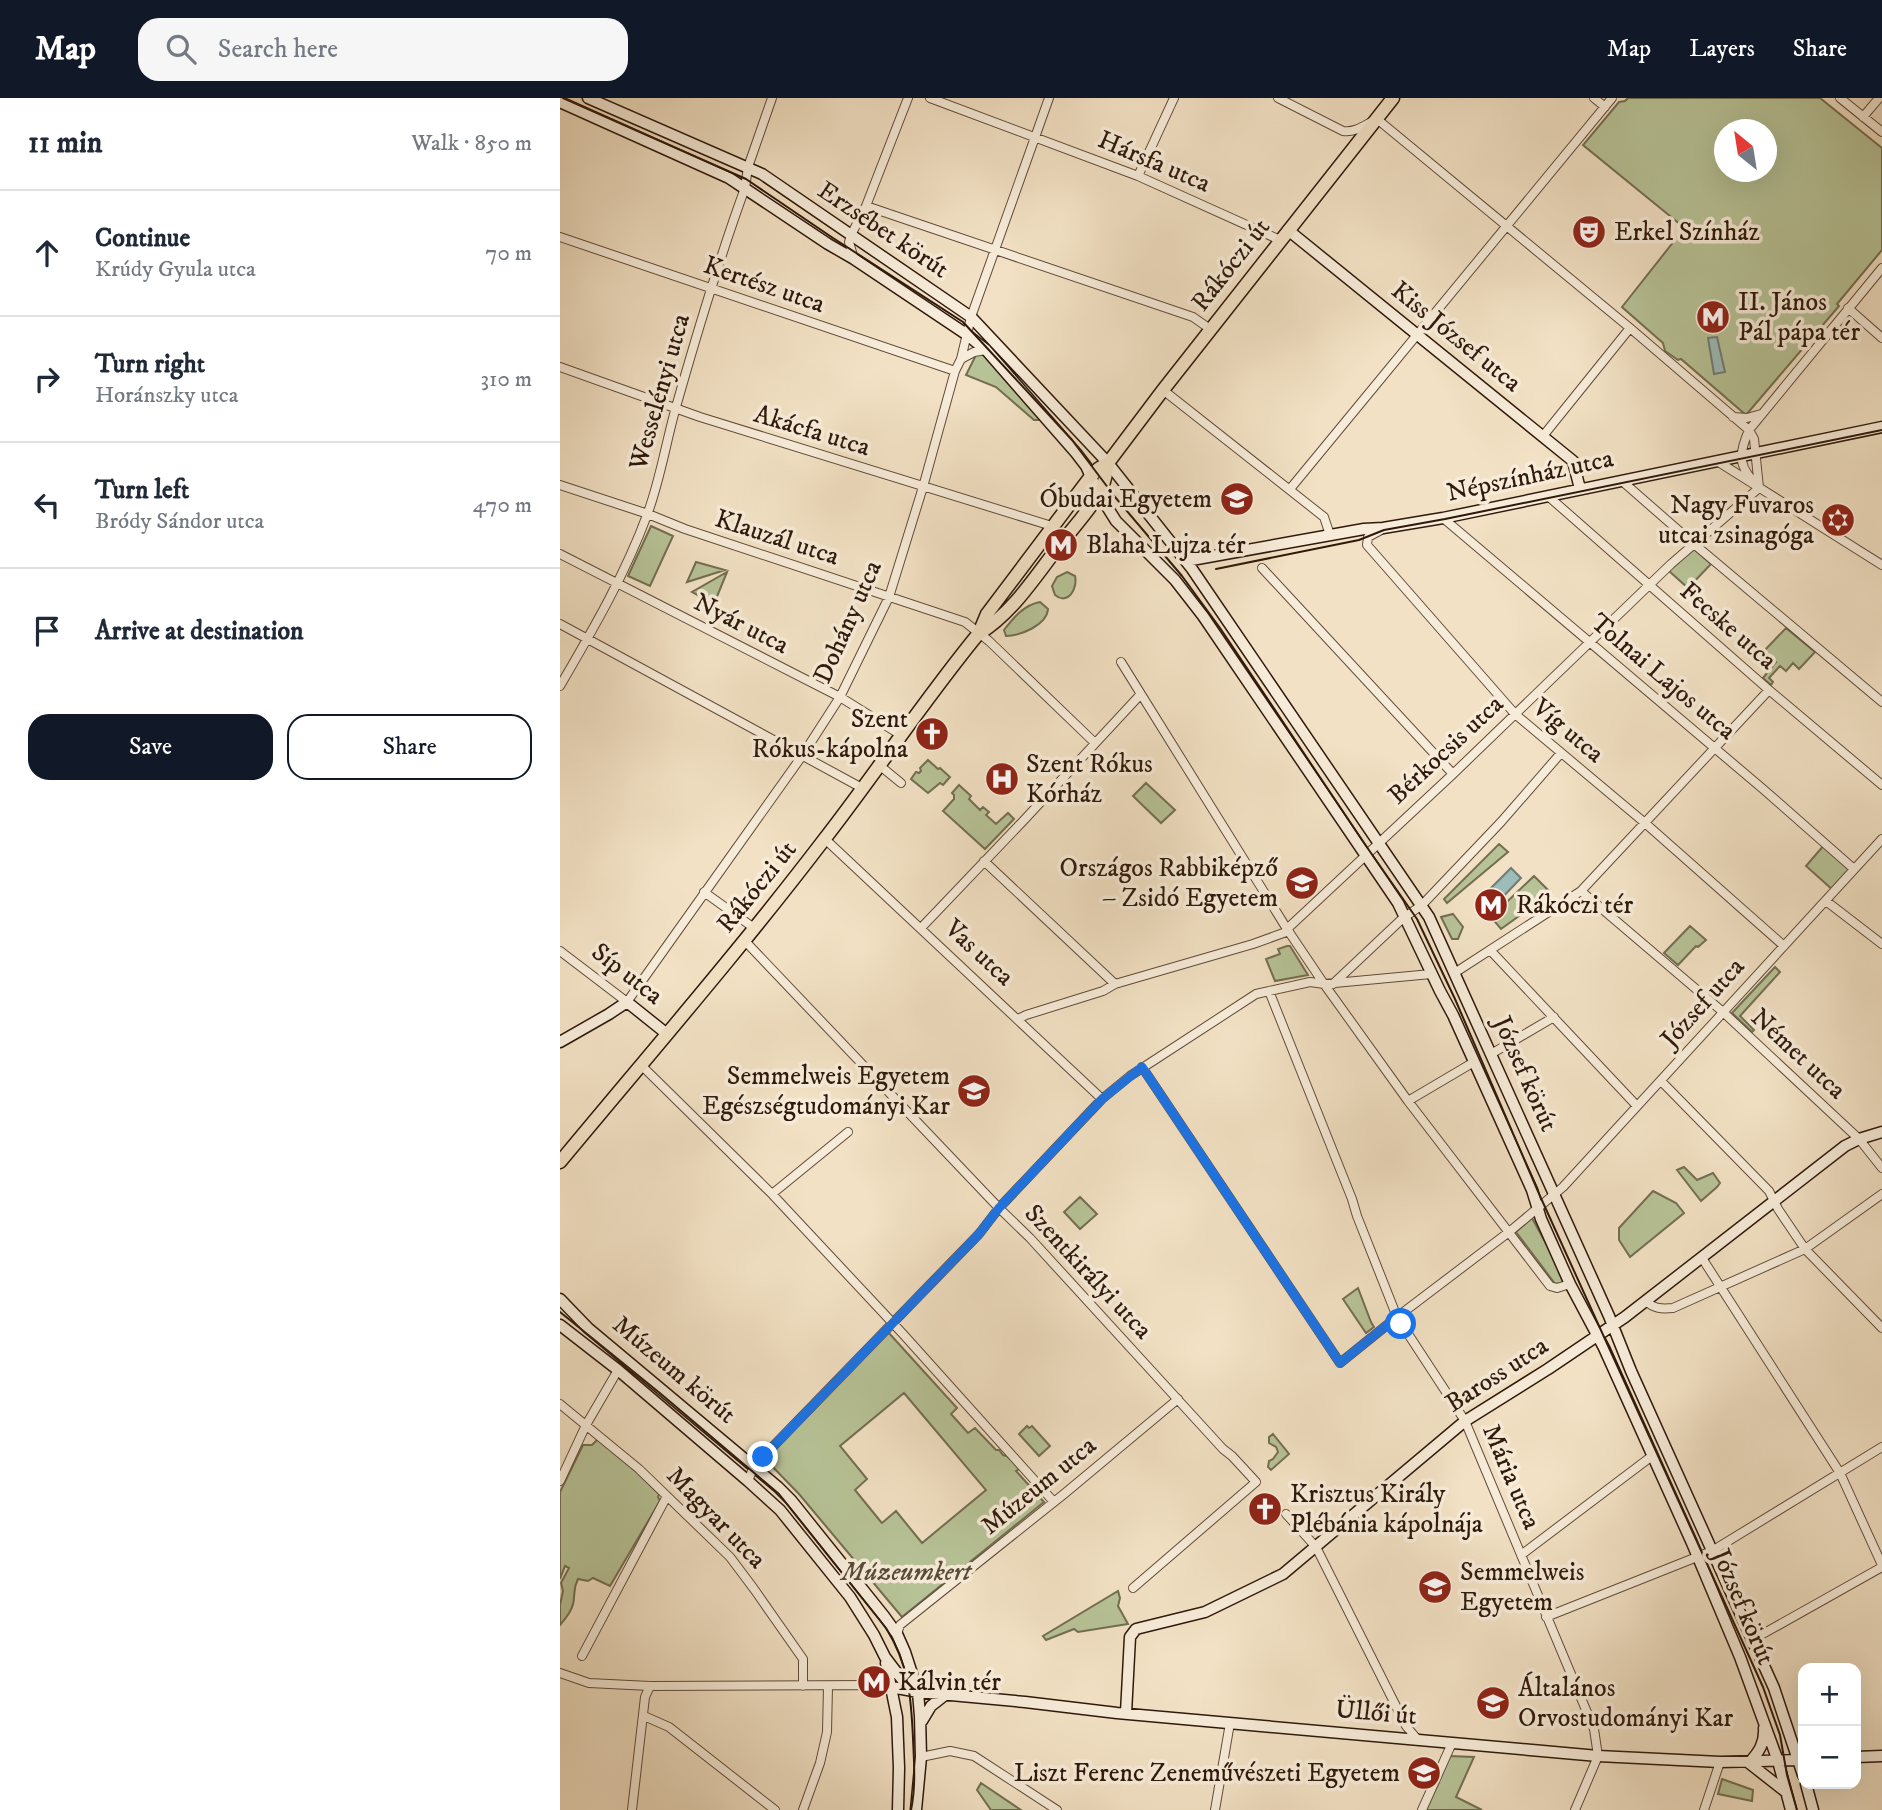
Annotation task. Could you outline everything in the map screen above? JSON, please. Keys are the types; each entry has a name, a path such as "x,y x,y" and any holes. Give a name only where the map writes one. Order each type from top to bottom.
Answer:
{"main road":[{"name":"Erzsébet körút","path":"588,98 748,167 971,317 1108,463"},
{"name":"Rákóczi út","path":"560,1162 825,839 979,633 987,614 1055,527 1095,485 1104,483 1108,463 1210,328 1393,98"},
{"name":"Erzsébet körút","path":"560,102 729,178 966,334 986,350 1076,453 1095,485"},
{"name":"Kiss József utca","path":"1284,235 1573,461 1580,489"},
{"name":"Népszínház utca","path":"1186,561 1443,517 1882,427"},
{"name":"Rákóczi út","path":"979,633 992,625 1014,604 1095,485 1098,468 1108,463"},
{"name":"József körút","path":"1108,463 1186,561 1429,917 1456,972 1612,1325 1705,1554 1778,1761 1791,1810"},
{"name":"József körút","path":"1095,485 1116,521 1175,580 1203,616 1398,903 1453,1015 1532,1190 1541,1219 1570,1284 1604,1348 1652,1456 1752,1640 1774,1688 1798,1753"},
{"name":"Síp utca","path":"627,1002 667,1034"},
{"name":"Dohány utca","path":"560,1042 627,1002"},
{"name":"Baross utca","path":"1126,1713 1132,1632 1142,1626 1198,1614 1283,1574 1465,1421 1548,1369 1646,1301 1835,1153 1859,1139 1882,1132"},
{"name":"Múzeum körút","path":"560,1299 588,1328 791,1500 897,1634"},
{"name":"Múzeum körút","path":"560,1325 618,1370 784,1515 869,1626 885,1657"},
{"path":"897,1634 917,1679 945,1695"},
{"path":"885,1657 897,1717 898,1810"},
{"path":"885,1657 901,1678 918,1692"},
{"path":"912,1670 918,1692 921,1723 916,1810"},
{"path":"892,1687 945,1695"},
{"path":"921,1723 931,1706 945,1695"},
{"name":"Üllői út","path":"945,1695 1598,1756 1749,1763 1798,1760"},
{"path":"1764,1720 1765,1738 1758,1754 1749,1763 1786,1792"},
{"path":"1787,1728 1798,1740"},
{"path":"1861,1757 1882,1756"},
{"path":"1807,1789 1812,1810"}],"street":[{"name":"Wesselényi utca","path":"560,686 617,584 648,514 711,289 772,98"},
{"path":"854,259 849,242 851,234 866,206 908,98"},
{"name":"Hársfa utca","path":"930,98 1138,176 1284,235"},
{"name":"Dohány utca","path":"627,1002 802,756 840,697 889,597 955,371 961,359 971,317 1049,98"},
{"path":"1138,176 1174,98"},
{"path":"1278,98 1349,132 1377,119 1749,430 1754,439 1759,488"},
{"path":"1594,98 1605,107"},
{"path":"1290,489 1612,98"},
{"path":"1840,98 1882,132"},
{"path":"1863,117 1879,98"},
{"path":"866,206 1193,317 1210,328"},
{"name":"Kertész utca","path":"560,237 955,371"},
{"path":"1759,488 1749,478 1740,456 1749,430 1882,268"},
{"path":"1848,308 1882,338"},
{"path":"1543,436 1630,328"},
{"path":"961,359 974,352 986,350"},
{"name":"Akácfa utca","path":"560,367 712,421 1055,527"},
{"path":"1163,390 1324,517 1330,535"},
{"path":"1733,417 1746,418 1763,413"},
{"path":"1717,461 1882,565"},
{"path":"1622,481 1882,702"},
{"name":"Klauzál utca","path":"560,485 965,622 1095,743"},
{"name":"Bérkocsis utca","path":"1288,930 1649,585 1759,488"},
{"name":"Fecske utca","path":"1548,496 1882,785"},
{"name":"Tolnai Lajos utca","path":"1443,517 1854,869"},
{"name":"Víg utca","path":"1383,528 1368,537 1367,545 1515,714 1645,823 1784,946"},
{"name":"Nyár utca","path":"560,554 840,697 901,735"},
{"path":"1262,568 1453,774"},
{"path":"560,624 862,788"},
{"path":"1121,662 1288,930 1408,1101 1550,1286 1557,1288 1570,1284"},
{"path":"1456,972 1581,891 1769,690"},
{"path":"921,928 1140,695"},
{"path":"1328,984 1404,917 1422,905 1501,822 1561,753"},
{"path":"879,765 901,783"},
{"name":"Vas utca","path":"825,839 1102,1099"},
{"name":"József utca","path":"1142,1067 1340,1363 1554,1195 1882,839"},
{"path":"984,861 1115,984"},
{"name":"Német utca","path":"1581,891 1723,1013 1859,1139 1882,1168"},
{"path":"704,892 754,928"},
{"path":"1826,901 1882,944"},
{"path":"1018,1020 1026,1015 1103,991 1115,984 1253,944 1288,930"},
{"name":"Szentkirályi utca","path":"744,940 1030,1238 1256,1482 1133,1587"},
{"path":"1490,950 1637,1106"},
{"name":"Síp utca","path":"560,951 627,1002"},
{"path":"748,1481 754,1466 979,1234 999,1208 1102,1099 1142,1067 1256,994 1310,982 1328,984 1431,974"},
{"path":"1269,991 1397,1317"},
{"path":"1491,1054 1553,1017"},
{"path":"1408,1101 1474,1062"},
{"path":"641,1065 772,1194 1054,1502"},
{"path":"1661,1081 1769,1191 1805,1249 1882,1328"},
{"path":"772,1194 848,1132"},
{"path":"1646,1301 1653,1307 1673,1308 1805,1249 1882,1194"},
{"path":"1702,1258 1840,1473 1882,1566 1752,1640"},
{"name":"Mária utca","path":"1397,1317 1465,1421 1595,1732 1598,1756"},
{"path":"560,1481 586,1425 618,1370"},
{"name":"Múzeum utca","path":"897,1634 900,1625 1178,1399"},
{"name":"Magyar utca","path":"560,1404 639,1469 730,1557 803,1658 803,1686"},
{"path":"1546,1617 1705,1554 1882,1447"},
{"path":"1521,1555 1652,1456"},
{"path":"582,1656 667,1496"},
{"path":"1286,1514 1316,1547 1406,1726 1418,1740"},
{"path":"560,1673 589,1683 650,1686 892,1687"},
{"path":"632,1810 645,1697 650,1686"},
{"path":"803,1810 820,1763 827,1732 828,1686"},
{"path":"644,1716 670,1727 775,1810"},
{"path":"1215,1810 1230,1723"},
{"path":"1422,1810 1452,1743"},
{"path":"921,1757 950,1751 974,1756 1057,1810"},
{"path":"1574,1810 1598,1756"},
{"path":"1704,1810 1720,1762"}],"green space":[{"name":"II. János Pál pápa tér","path":"1628,98 1820,98 1882,148 1882,250 1837,304 1839,306 1746,415 1681,359 1678,360 1665,351 1663,343 1622,307 1682,231 1681,225 1583,145 1619,102"},
{"path":"977,353 984,353 1043,420 1034,420 996,387 966,375"},
{"path":"651,526 673,536 650,586 628,576"},
{"path":"1693,548 1711,564 1688,588 1669,571"},
{"path":"696,562 725,570 687,582"},
{"path":"727,572 714,604 692,592"},
{"path":"1067,572 1075,576 1075,586 1068,597 1060,598 1055,595 1052,586 1057,577"},
{"path":"1040,602 1048,609 1038,625 1025,632 1006,636 1004,630 1016,616"},
{"path":"1786,628 1815,652 1799,669 1793,663 1786,671 1780,666 1769,678 1773,682 1771,685 1763,678 1776,662 1764,651"},
{"path":"928,760 950,777 943,785 940,783 928,793 911,779 916,772 921,771 920,768"},
{"path":"1146,783 1175,810 1161,823 1133,796"},
{"path":"959,785 971,796 969,799 980,810 983,807 989,812 986,815 996,824 1008,813 1014,819 985,849 943,811 954,799 952,793"},
{"path":"1499,844 1508,852 1447,903 1444,899"},
{"path":"1825,844 1854,869 1834,891 1806,866"},
{"path":"1534,876 1551,893 1501,929 1491,917"},
{"path":"1453,914 1463,927 1458,939 1452,939 1441,917"},
{"path":"1690,926 1706,940 1696,946 1678,965 1664,953"},
{"path":"1290,946 1308,975 1275,981 1266,959 1280,954 1278,949"},
{"path":"1775,967 1780,972 1740,1016 1754,1030 1752,1032 1732,1013"},
{"path":"1684,1167 1697,1180 1713,1173 1720,1183 1701,1201 1677,1170"},
{"path":"1653,1191 1676,1203 1684,1213 1630,1257 1619,1240 1619,1228"},
{"path":"1080,1197 1097,1214 1080,1229 1064,1212"},
{"path":"1532,1218 1567,1282 1556,1285 1516,1232"},
{"path":"1358,1288 1374,1327 1366,1333 1343,1299"},
{"name":"Múzeumkert","path":"888,1332 957,1408 951,1414 968,1433 975,1428 996,1450 1010,1459 1015,1459 1019,1469 1016,1471 1044,1502 902,1617 799,1494 765,1459","holes":["904,1393 986,1490 922,1543 896,1511 881,1522 855,1490 867,1479 840,1446"]},
{"path":"1027,1426 1032,1426 1050,1446 1039,1456 1019,1434"},
{"path":"1273,1434 1289,1454 1271,1470 1268,1467 1269,1461 1278,1452 1276,1447 1269,1443 1269,1437"},
{"path":"599,1438 659,1494 660,1501 610,1586 593,1578 588,1581 578,1579 571,1609 560,1625 563,1591 561,1583 569,1568 565,1566 560,1579 560,1492 583,1445 592,1445"},
{"path":"1118,1591 1118,1606 1128,1624 1078,1632 1074,1629 1046,1640 1043,1636"},
{"path":"1449,1756 1474,1757 1456,1797 1482,1810 1426,1810"},
{"path":"1722,1779 1753,1790 1752,1801 1718,1794"},
{"path":"981,1783 1021,1810 991,1810 977,1790"}],"water":[{"path":"1717,337 1725,372 1714,374 1708,338"},
{"path":"1511,868 1521,878 1496,904 1485,894"}],"tram line":[{"path":"563,98 746,179 963,322 1072,440 1115,497 1182,576 1220,628 1417,919 1763,1687 1780,1735 1797,1810"},
{"path":"1216,569 1359,540 1384,530 1882,430"},
{"path":"560,1312 779,1494 886,1628 900,1655 910,1694 914,1774 911,1810"}],"place":[{"name":"Erkel Színház","path":"1589,232"},
{"name":"II. János Pál pápa tér","path":"1713,317"},
{"name":"Óbudai Egyetem","path":"1237,499"},
{"name":"Nagy Fuvaros utcai zsinagóga","path":"1838,520"},
{"name":"Blaha Lujza tér","path":"1061,545"},
{"name":"Szent Rókus-kápolna","path":"932,734"},
{"name":"Szent Rókus Kórház","path":"1002,779"},
{"name":"Országos Rabbiképző – Zsidó Egyetem","path":"1302,883"},
{"name":"Rákóczi tér","path":"1491,905"},
{"name":"Semmelweis Egyetem Egészségtudományi Kar","path":"974,1091"},
{"name":"Krisztus Király Plébánia kápolnája","path":"1265,1509"},
{"name":"Semmelweis Egyetem","path":"1435,1587"},
{"name":"Kálvin tér","path":"874,1682"},
{"name":"Általános Orvostudományi Kar","path":"1493,1703"},
{"name":"Liszt Ferenc Zeneművészeti Egyetem","path":"1424,1773"}],"route":[{"path":"763,1457 979,1234 999,1208 1102,1099 1142,1067 1340,1363 1397,1317 1401,1324"}]}
